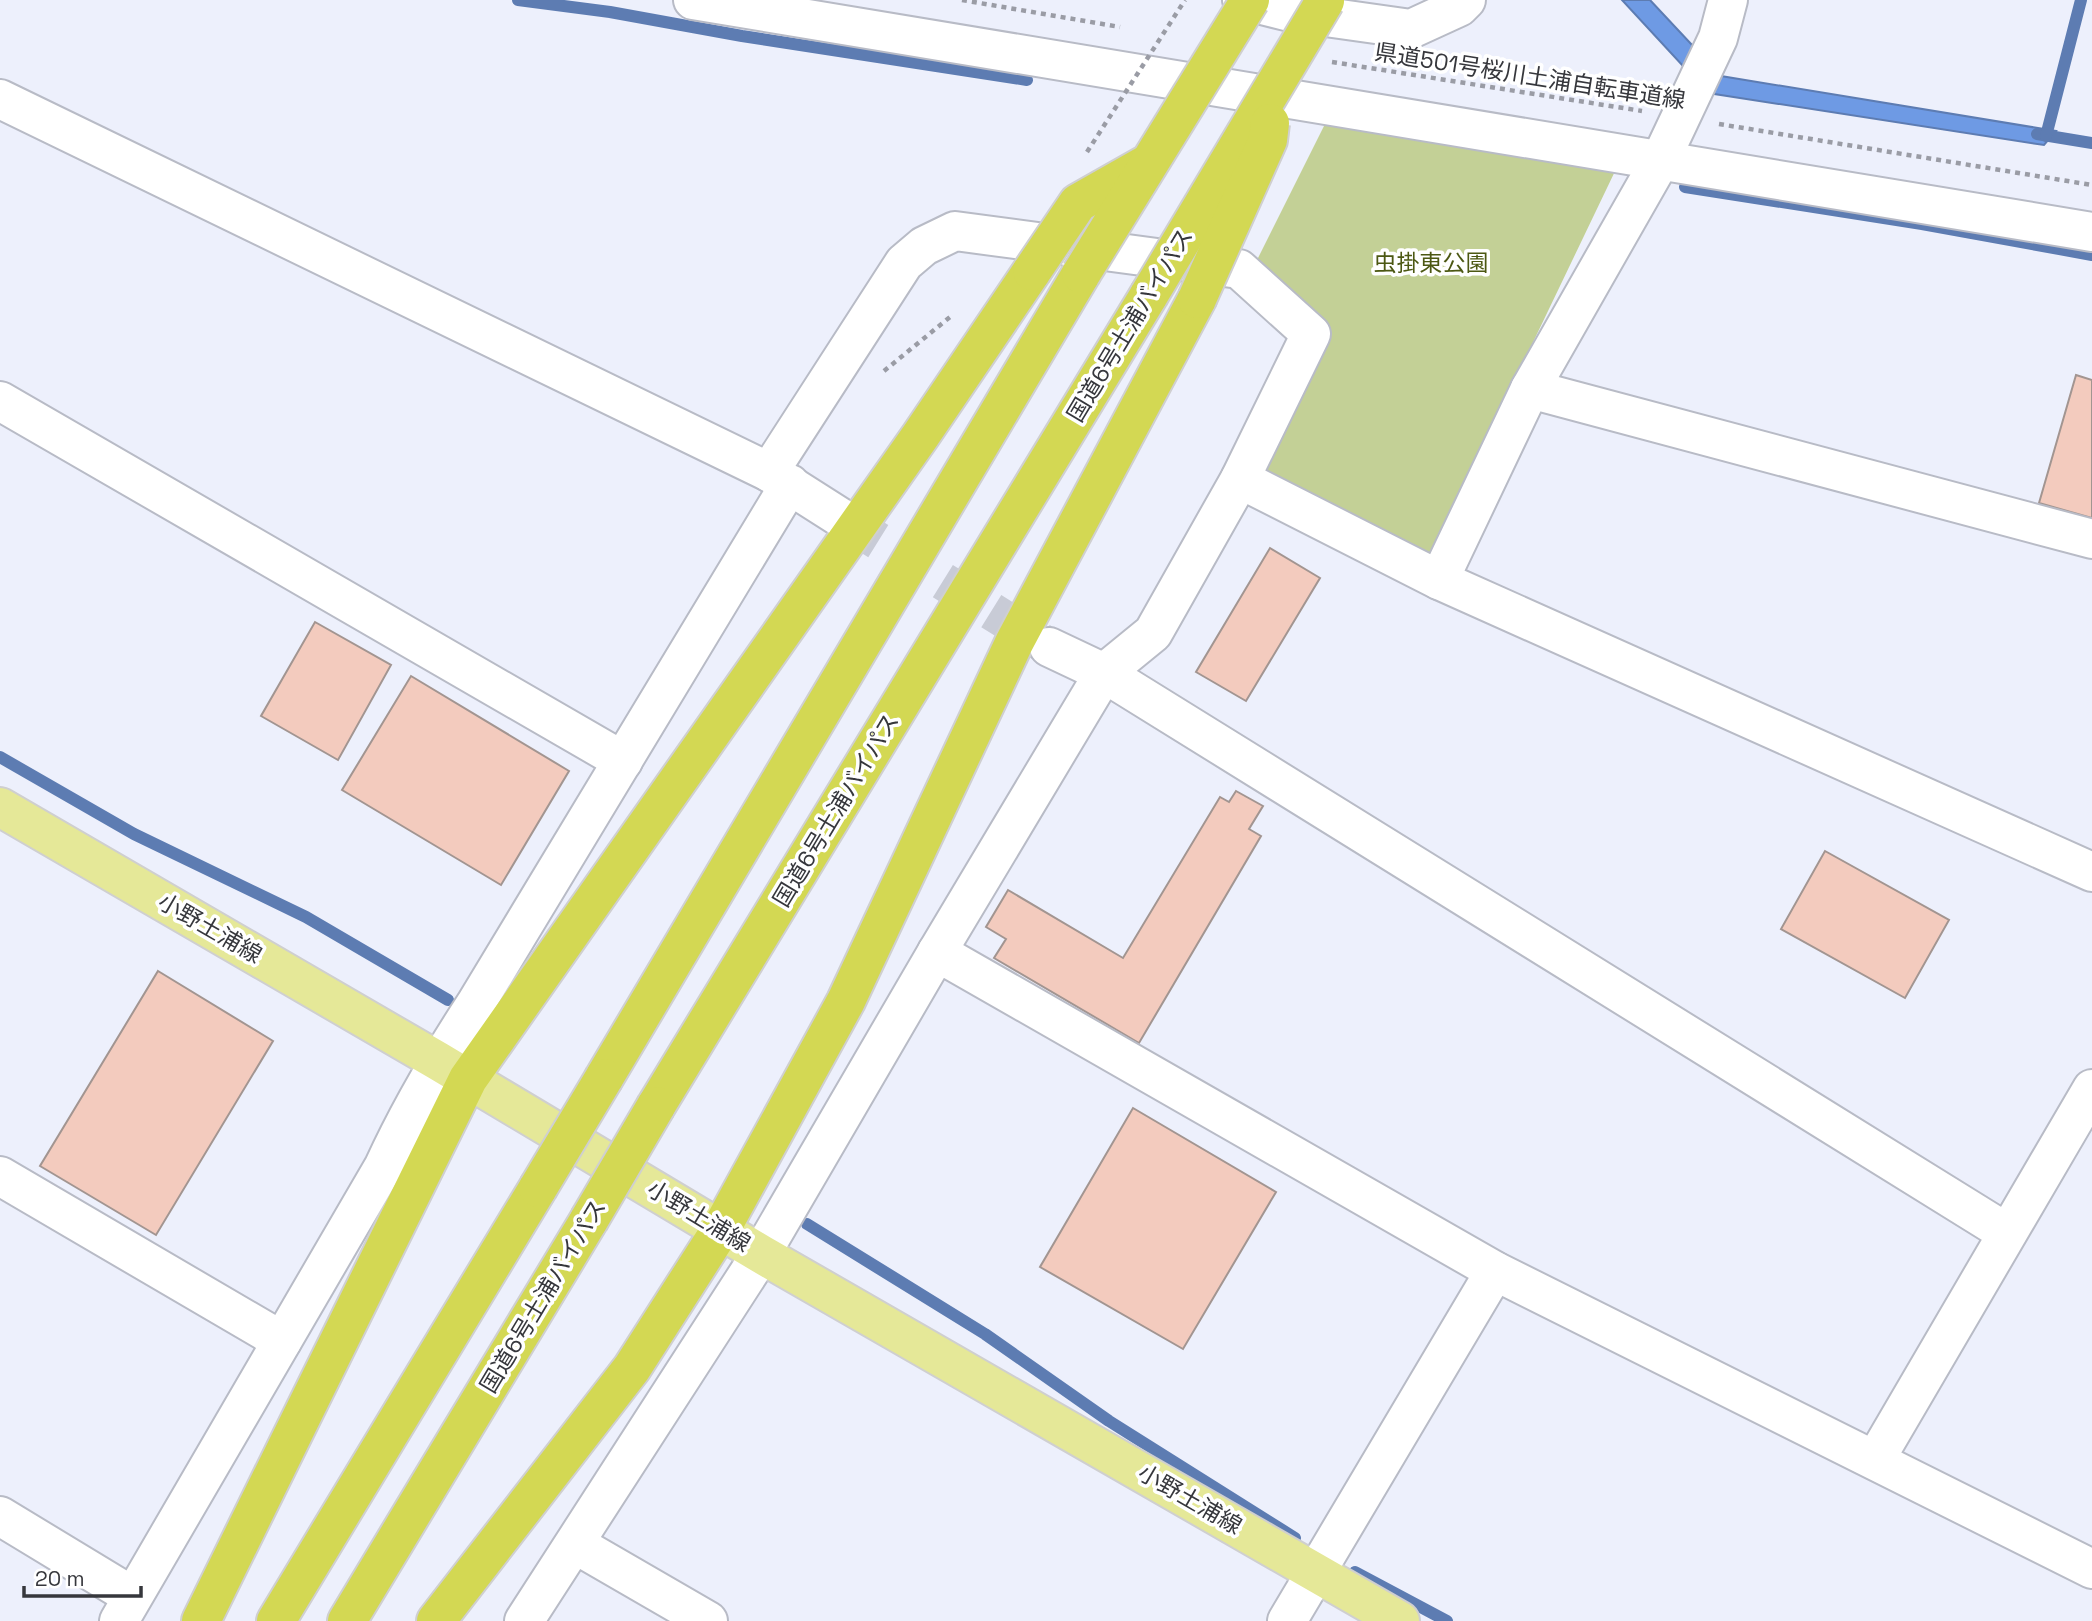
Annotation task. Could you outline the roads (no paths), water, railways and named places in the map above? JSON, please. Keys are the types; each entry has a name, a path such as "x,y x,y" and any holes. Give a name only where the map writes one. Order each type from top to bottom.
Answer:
{"highway":[{"path":"275,1621 604,1078 1080,274 1250,0"},
{"name":"国道6号土浦バイパス","path":"347,1621 1326,1"},
{"path":"436,1621 632,1368 721,1230 846,1001 1014,643 1197,299 1268,139 1274,86"},
{"path":"201,1621 453,1070 913,447 1078,203 1150,162"}],"main road":[{"name":"小野土浦線","path":"0,807 453,1070 761,1254 1400,1621"}],"street":[{"path":"693,0 2092,232"},
{"path":"1242,0 1290,12 1411,29 1459,7 1466,0"},
{"path":"1439,580 1530,388 1660,161 1718,38 1728,0"},
{"path":"0,99 780,478 846,521"},
{"path":"0,1516 126,1608 384,1166 407,1117 453,1070 475,1005 623,761 780,478 904,263 925,246 955,231 1239,269 1311,334 1240,478 1153,633 1104,673 761,1254 524,1621"},
{"path":"1530,388 2092,540"},
{"path":"0,401 623,761"},
{"path":"1240,478 1439,580 2092,872"},
{"path":"1049,647 1104,673 2007,1233"},
{"path":"937,952 1495,1270 2092,1569"},
{"path":"1875,1460 2092,1089"},
{"path":"0,1176 282,1341"},
{"path":"1287,1621 1495,1270"},
{"path":"575,1544 708,1621"}],"water":[{"path":"1622,0 1650,0 1721,76 2056,131 2044,145 1708,93"}],"waterway":[{"path":"518,0 610,12 742,36 1027,80"},
{"path":"2046,136 2081,0"},
{"path":"2037,134 2092,143"},
{"path":"1685,187 1922,224 2092,255"},
{"path":"0,757 134,834 306,917 448,1000"},
{"path":"807,1224 985,1334 1109,1421 1295,1538"},
{"path":"1355,1572 1447,1621"}],"tunnel":[{"path":"846,521 1049,647"}],"park label":[{"name":"虫掛東公園","path":"1431,263"}]}
